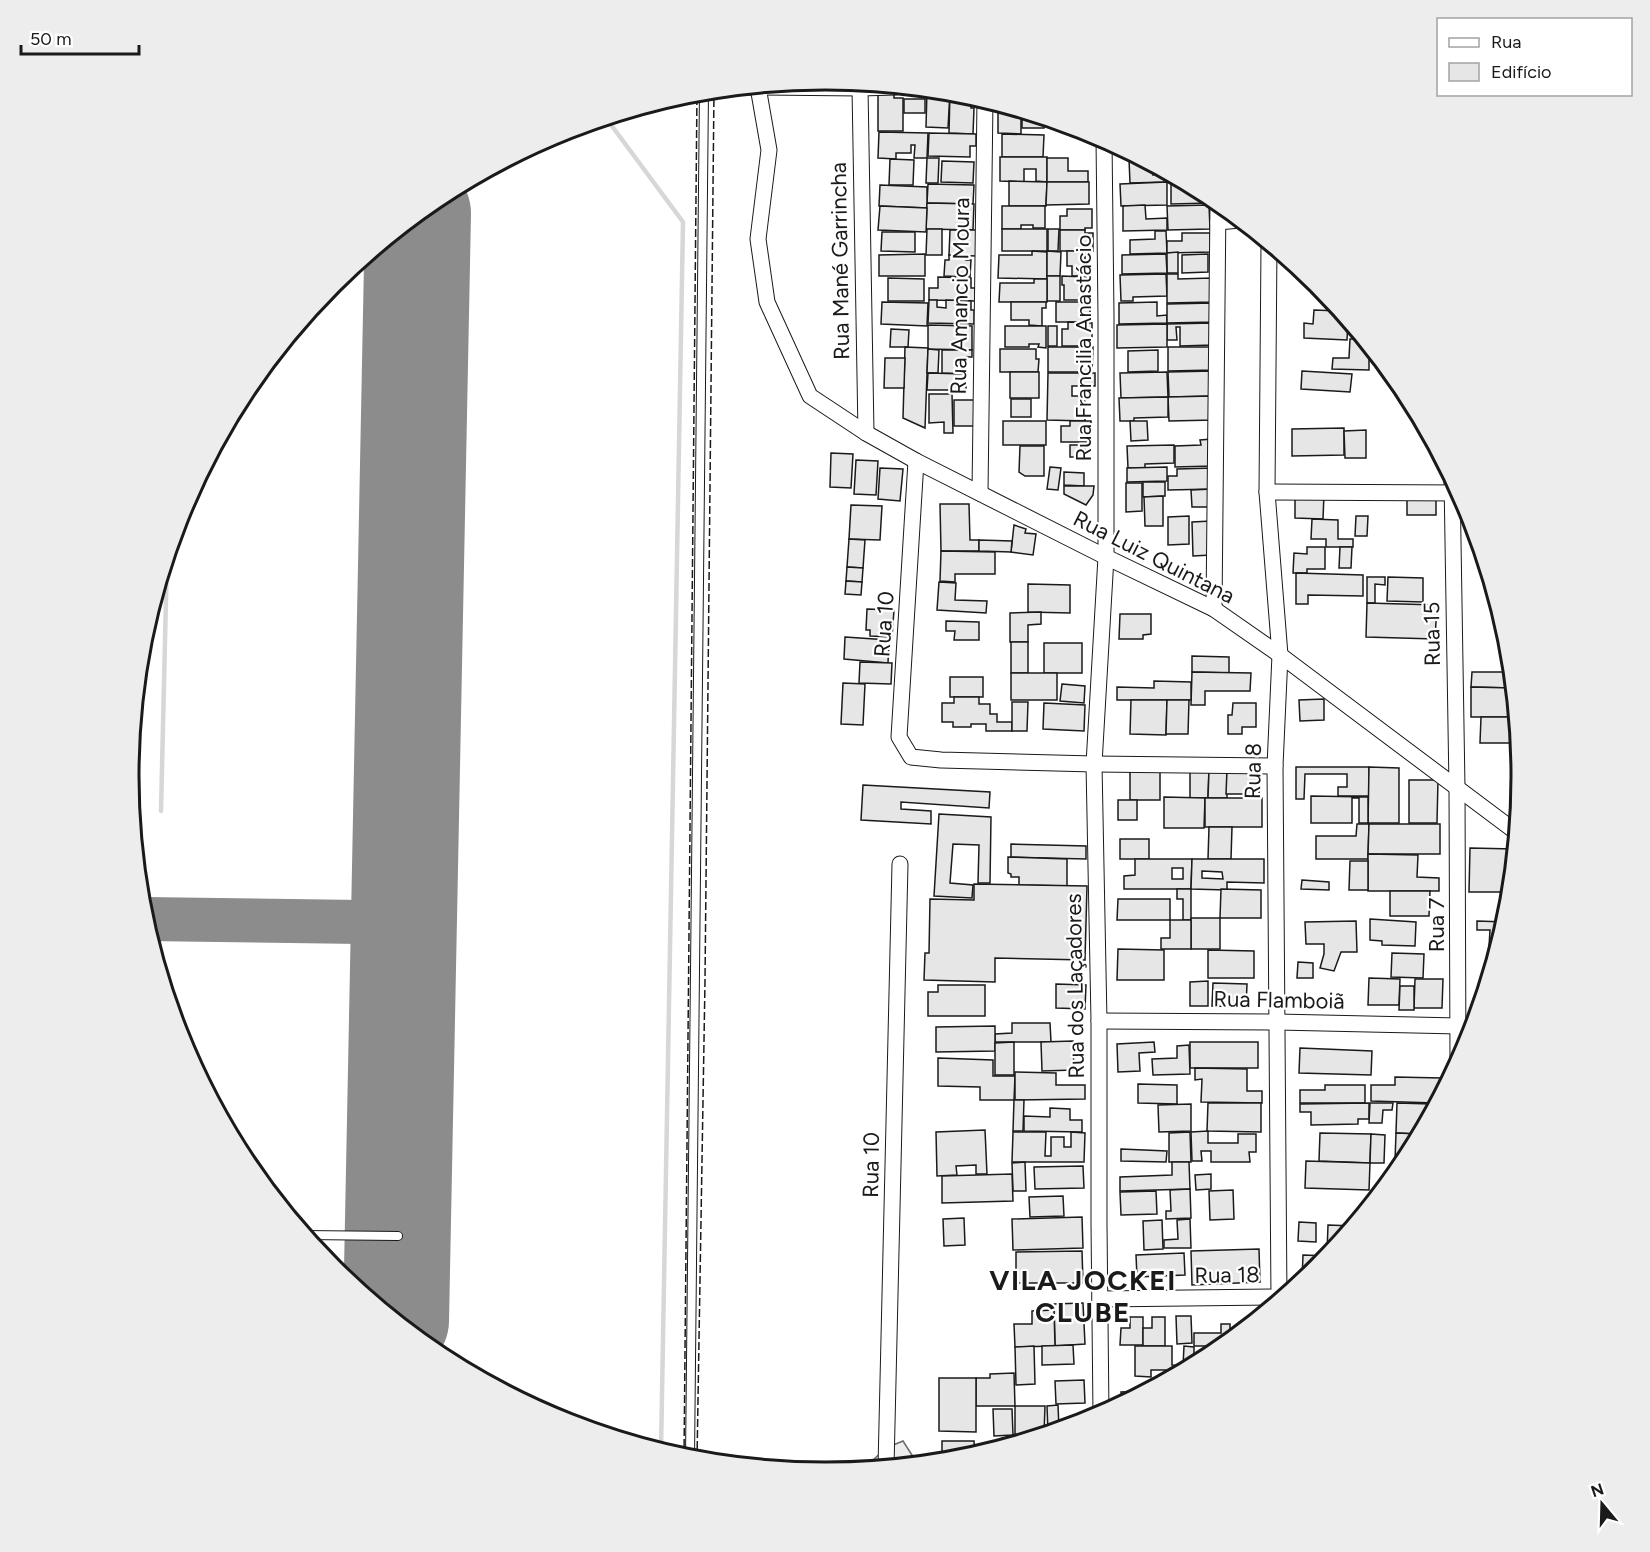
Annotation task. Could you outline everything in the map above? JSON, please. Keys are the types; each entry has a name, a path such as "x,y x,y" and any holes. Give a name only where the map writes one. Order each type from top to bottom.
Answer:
{"street":[{"name":"Rua Mané Garrincha","path":"860,91 866,433"},
{"name":"Rua Luiz Quintana","path":"756,94 769,150 758,239 767,302 810,396 866,433 916,461 1214,609 1280,655 1509,827"},
{"name":"Rua Amancio Moura","path":"980,493 985,109"},
{"name":"Rua Francilia Anastácio","path":"1104,150 1106,556"},
{"path":"1214,609 1218,214"},
{"path":"1218,222 1228,221"},
{"name":"Rua 8","path":"1269,253 1267,492 1280,655 1275,766 1280,1289"},
{"name":"Rua 10","path":"916,461 899,737 911,757 941,760 1094,764"},
{"path":"1267,492 1447,488"},
{"name":"Rua 15","path":"1455,505 1457,788"},
{"name":"Rua dos Laçadores","path":"1101,1404 1099,1021 1094,764 1106,556"},
{"path":"1094,764 1275,766"},
{"name":"Rua 7","path":"1457,788 1459,1040"},
{"name":"Rua 10","path":"886,1459 900,864"},
{"name":"Rua Flamboiã","path":"1099,1021 1459,1026"},
{"name":"Rua 18","path":"1100,1299 1270,1298"}],"lane":[{"path":"690,1449 704,101"},
{"path":"316,1235 398,1236"}],"shaded area":[{"path":"903,1441 913,1456 873,1461 886,1448"}],"building":[{"path":"878,92 894,94 894,98 903,98 903,131 878,131"},
{"path":"927,98 949,101 948,128 926,127"},
{"path":"904,99 925,99 925,113 904,113"},
{"path":"950,102 974,108 973,134 949,133"},
{"path":"998,112 1021,118 1021,134 998,133"},
{"path":"1022,119 1044,125 1044,128 1022,128"},
{"path":"879,132 928,133 927,158 914,158 915,145 911,145 911,153 896,153 896,159 878,158"},
{"path":"929,133 976,134 976,146 970,146 970,157 928,156"},
{"path":"1002,134 1044,135 1043,157 1002,157"},
{"path":"1000,157 1047,157 1047,182 1036,181 1036,169 1024,169 1024,182 1000,181"},
{"path":"927,158 939,158 938,183 926,183"},
{"path":"1047,158 1068,158 1068,171 1088,171 1088,182 1047,182"},
{"path":"890,159 914,160 913,185 889,185"},
{"path":"942,161 974,162 973,183 941,182"},
{"path":"1129,162 1166,181 1166,182 1130,183"},
{"path":"1009,181 1047,182 1046,206 1009,206"},
{"path":"1047,182 1089,182 1089,204 1046,205"},
{"path":"1167,182 1167,205 1121,206 1120,184"},
{"path":"928,184 974,185 973,204 927,203"},
{"path":"1171,184 1202,203 1171,204"},
{"path":"880,185 927,187 927,208 879,206"},
{"path":"927,203 974,204 973,230 926,229"},
{"path":"1145,205 1146,219 1167,218 1167,230 1123,231 1123,206"},
{"path":"1205,205 1209,208 1210,229 1168,230 1167,206"},
{"path":"880,206 927,208 926,232 878,230"},
{"path":"1002,206 1045,206 1045,228 1021,225 1021,229 1002,229"},
{"path":"1067,209 1092,209 1092,228 1060,230 1060,216 1067,216"},
{"path":"927,229 942,229 942,255 926,255"},
{"path":"1002,229 1047,229 1047,251 1002,251"},
{"path":"1048,229 1059,229 1058,251 1048,251"},
{"path":"950,230 977,230 976,256 949,255"},
{"path":"1060,230 1085,230 1085,233 1093,233 1093,251 1060,251"},
{"path":"1155,231 1166,231 1167,253 1130,254 1130,240 1155,239"},
{"path":"882,232 915,232 915,252 881,251"},
{"path":"1182,233 1210,233 1211,252 1167,253 1167,241 1182,241"},
{"path":"1032,251 1047,252 1047,279 998,278 999,255 1032,255"},
{"path":"1047,251 1061,252 1060,276 1047,276"},
{"path":"1067,251 1085,251 1085,276 1072,276 1072,266 1067,266"},
{"path":"1178,252 1178,273 1167,273 1167,253"},
{"path":"925,254 925,276 879,276 879,255"},
{"path":"1166,254 1167,273 1122,274 1122,255"},
{"path":"1208,254 1208,272 1182,273 1182,255"},
{"path":"949,255 966,256 966,260 971,260 970,277 944,276 945,260 949,260"},
{"path":"1166,274 1167,296 1133,297 1133,301 1121,301 1120,275"},
{"path":"1167,274 1178,274 1178,279 1212,278 1213,302 1167,303"},
{"path":"1047,276 1060,276 1060,301 1047,301"},
{"path":"1062,276 1087,277 1087,300 1064,300"},
{"path":"938,277 971,278 971,288 975,288 975,301 929,300 929,288 938,288"},
{"path":"888,278 924,279 924,301 888,301"},
{"path":"1034,279 1047,279 1047,302 999,302 1000,283 1034,283"},
{"path":"929,300 937,300 937,307 946,308 946,300 971,301 971,310 974,310 974,324 928,323"},
{"path":"882,302 928,303 927,326 881,324"},
{"path":"1011,302 1046,302 1046,308 1042,308 1042,326 1029,325 1029,320 1011,320"},
{"path":"1056,302 1090,302 1090,322 1056,322"},
{"path":"1157,302 1157,316 1167,315 1167,323 1119,324 1119,303"},
{"path":"1214,303 1214,322 1167,323 1167,304"},
{"path":"1314,310 1328,311 1347,332 1347,340 1304,338 1304,323 1313,324"},
{"path":"1068,322 1092,323 1092,346 1062,346 1062,329 1068,329"},
{"path":"1213,323 1213,345 1180,346 1180,327 1176,327 1177,340 1167,340 1167,324"},
{"path":"1167,324 1167,347 1117,348 1117,325"},
{"path":"928,325 972,326 972,350 928,349"},
{"path":"1005,326 1046,326 1046,348 1038,347 1039,344 1029,344 1029,347 1005,347"},
{"path":"1048,326 1057,326 1057,346 1048,346"},
{"path":"891,329 909,330 908,347 890,347"},
{"path":"1350,339 1353,339 1369,358 1369,370 1332,369 1333,358 1349,358"},
{"path":"905,347 928,348 925,428 903,418"},
{"path":"1048,347 1093,347 1092,372 1048,372"},
{"path":"1168,347 1213,347 1214,370 1168,371"},
{"path":"928,349 939,350 938,373 927,373"},
{"path":"1000,349 1036,349 1036,359 1039,359 1038,372 1000,372"},
{"path":"942,350 972,350 972,357 967,357 966,374 942,373"},
{"path":"1158,350 1158,371 1128,372 1128,351"},
{"path":"885,358 905,358 904,388 884,388"},
{"path":"1214,371 1215,396 1169,397 1168,372"},
{"path":"1302,371 1352,374 1350,392 1301,389"},
{"path":"1010,372 1039,372 1039,398 1010,398"},
{"path":"1167,372 1168,397 1121,398 1120,373"},
{"path":"928,373 966,374 966,390 927,390"},
{"path":"1048,373 1095,373 1095,386 1072,386 1072,396 1085,396 1085,421 1047,420"},
{"path":"929,394 952,394 953,433 944,433 944,422 929,423"},
{"path":"1213,396 1214,420 1169,421 1168,397"},
{"path":"1168,397 1168,417 1134,418 1134,421 1120,421 1119,398"},
{"path":"1011,399 1031,399 1031,417 1011,417"},
{"path":"954,400 977,400 977,426 954,426"},
{"path":"1003,421 1046,421 1046,445 1003,445"},
{"path":"1070,421 1091,421 1091,442 1061,442 1061,426 1070,426"},
{"path":"1130,421 1147,421 1148,440 1131,441"},
{"path":"1344,428 1344,455 1292,456 1292,429"},
{"path":"1366,430 1366,458 1345,458 1344,431"},
{"path":"1212,439 1213,466 1175,467 1175,446 1201,445 1200,440"},
{"path":"1070,445 1085,445 1085,457 1070,457"},
{"path":"1174,445 1174,463 1145,464 1145,468 1128,468 1127,446"},
{"path":"1020,446 1044,446 1044,476 1025,476 1019,472"},
{"path":"831,453 853,454 851,488 830,487"},
{"path":"856,460 878,461 876,495 854,494"},
{"path":"1050,467 1061,468 1058,490 1047,489"},
{"path":"1167,467 1167,481 1127,482 1127,468"},
{"path":"880,468 903,469 900,501 878,499"},
{"path":"1213,468 1214,489 1168,490 1168,476 1177,476 1177,469"},
{"path":"1064,472 1084,473 1084,486 1064,485"},
{"path":"1143,482 1165,482 1165,496 1143,497"},
{"path":"1126,483 1142,483 1142,511 1126,512"},
{"path":"1064,486 1094,486 1093,495 1086,505 1064,494"},
{"path":"1213,489 1213,507 1192,507 1191,490"},
{"path":"1295,493 1324,494 1323,519 1295,518"},
{"path":"1407,494 1436,494 1436,515 1407,515"},
{"path":"1163,496 1163,526 1145,526 1144,497"},
{"path":"940,504 969,504 970,540 979,540 979,551 941,551"},
{"path":"851,505 882,506 880,540 849,539"},
{"path":"1189,516 1189,544 1168,545 1168,517"},
{"path":"1356,516 1368,516 1367,536 1355,536"},
{"path":"1312,519 1338,520 1338,539 1353,539 1353,547 1326,547 1326,539 1311,539"},
{"path":"1211,521 1211,555 1193,556 1192,522"},
{"path":"1014,525 1026,529 1025,533 1036,534 1033,555 1011,552"},
{"path":"849,539 865,540 863,568 847,567"},
{"path":"979,540 1012,541 1011,552 979,551"},
{"path":"1307,547 1325,547 1325,569 1307,569 1307,573 1293,573 1294,553 1307,554"},
{"path":"1340,547 1352,547 1351,568 1339,568"},
{"path":"941,551 995,552 995,574 955,574 955,582 940,581"},
{"path":"847,567 863,568 862,582 846,581"},
{"path":"1296,573 1363,575 1363,596 1308,595 1308,604 1296,604"},
{"path":"1367,577 1385,577 1385,585 1375,584 1375,603 1367,603"},
{"path":"1388,577 1423,578 1423,602 1387,601"},
{"path":"846,581 862,582 861,595 845,594"},
{"path":"939,582 956,583 955,600 987,601 986,613 937,610"},
{"path":"1028,584 1070,585 1070,613 1028,612"},
{"path":"1367,603 1437,605 1435,639 1366,637"},
{"path":"867,609 894,610 892,637 870,636 870,630 866,630"},
{"path":"1041,612 1041,624 1028,625 1028,642 1010,642 1010,613"},
{"path":"1120,614 1151,614 1151,634 1143,635 1143,639 1119,639"},
{"path":"946,621 979,622 979,640 954,640 955,631 946,631"},
{"path":"845,637 889,640 888,663 844,659"},
{"path":"1011,642 1028,642 1028,673 1011,673"},
{"path":"1044,643 1082,643 1082,673 1044,673"},
{"path":"1192,656 1229,657 1229,673 1192,672"},
{"path":"860,662 892,663 891,684 859,683"},
{"path":"1192,672 1251,673 1250,691 1205,691 1205,705 1191,705"},
{"path":"1472,672 1503,672 1505,688 1471,687"},
{"path":"1011,673 1057,673 1057,700 1011,700"},
{"path":"950,677 983,677 983,697 950,697"},
{"path":"1154,681 1191,682 1191,700 1117,700 1117,687 1154,688"},
{"path":"843,683 865,684 863,725 841,724"},
{"path":"1062,684 1085,686 1084,703 1060,701"},
{"path":"1471,687 1505,688 1508,717 1471,717"},
{"path":"954,697 979,697 979,704 990,704 990,714 997,714 997,722 1012,722 1012,731 986,731 986,724 953,727 953,722 942,722 942,703 954,703"},
{"path":"1324,699 1324,720 1300,721 1299,700"},
{"path":"1131,700 1167,700 1166,735 1130,734"},
{"path":"1167,700 1189,700 1188,734 1166,734"},
{"path":"1012,702 1028,702 1027,731 1012,731"},
{"path":"1044,703 1085,705 1084,731 1043,729"},
{"path":"1233,703 1256,703 1256,727 1242,727 1242,734 1228,734 1228,715 1232,715"},
{"path":"1481,717 1508,717 1510,743 1480,743"},
{"path":"1296,767 1369,767 1369,796 1338,796 1338,787 1347,787 1347,774 1305,774 1304,799 1296,799"},
{"path":"1369,767 1399,768 1399,823 1368,823"},
{"path":"1190,768 1209,768 1208,798 1190,798"},
{"path":"1130,770 1160,770 1160,800 1130,800"},
{"path":"1209,770 1227,770 1227,798 1208,798"},
{"path":"1227,770 1260,770 1259,794 1226,794"},
{"path":"1409,780 1438,780 1437,823 1409,823"},
{"path":"863,785 990,792 989,808 901,802 901,809 931,811 931,824 861,820"},
{"path":"1311,796 1368,797 1368,823 1359,823 1359,798 1352,798 1352,823 1311,823"},
{"path":"1164,797 1205,798 1204,828 1164,828"},
{"path":"1205,798 1262,798 1262,827 1205,827"},
{"path":"1118,800 1137,800 1137,820 1118,820"},
{"path":"939,814 991,817 990,883 978,883 979,845 953,844 950,883 973,885 972,898 934,896"},
{"path":"1357,824 1369,824 1368,859 1316,859 1316,836 1356,836"},
{"path":"1369,824 1440,824 1440,854 1368,854"},
{"path":"1209,827 1232,827 1231,859 1208,859"},
{"path":"1120,839 1149,839 1149,859 1120,859"},
{"path":"1011,844 1086,846 1086,859 1011,857"},
{"path":"1470,848 1507,849 1501,892 1469,892"},
{"path":"1368,854 1418,855 1417,877 1439,878 1439,891 1368,891"},
{"path":"1008,857 1067,859 1067,886 1019,885 1019,877 1011,877 1008,873"},
{"path":"1135,859 1192,859 1191,889 1124,889 1124,876 1135,875","holes":["1172,868 1183,868 1183,879 1172,879"]},
{"path":"1192,859 1264,859 1264,883 1227,882 1227,890 1191,889","holes":["1202,871 1222,872 1223,879 1202,878"]},
{"path":"1350,861 1368,861 1368,890 1349,890"},
{"path":"1302,880 1329,882 1329,890 1301,889"},
{"path":"974,884 1087,886 1085,960 995,958 995,982 924,980 925,953 929,953 930,899 974,900"},
{"path":"1177,889 1191,889 1191,920 1183,920 1183,899 1177,899"},
{"path":"1221,889 1261,890 1261,918 1220,918"},
{"path":"1390,891 1430,891 1429,916 1390,916"},
{"path":"1118,899 1170,899 1170,920 1117,920"},
{"path":"1191,918 1220,918 1220,949 1191,949"},
{"path":"1370,919 1416,922 1415,946 1382,945 1382,941 1370,940"},
{"path":"1170,920 1191,920 1191,949 1161,949 1161,938 1170,938"},
{"path":"1356,921 1357,952 1341,952 1334,971 1320,968 1324,944 1306,944 1305,922"},
{"path":"1477,921 1495,922 1490,947 1490,930 1477,930"},
{"path":"1118,949 1164,950 1164,980 1117,980"},
{"path":"1208,950 1254,951 1254,978 1208,978"},
{"path":"1392,953 1424,954 1423,978 1391,977"},
{"path":"1298,962 1313,963 1313,978 1297,978"},
{"path":"1369,978 1400,979 1399,1005 1368,1005"},
{"path":"1415,979 1443,979 1442,1008 1414,1008"},
{"path":"1208,981 1208,1006 1190,1006 1190,982"},
{"path":"1213,983 1247,984 1246,1007 1212,1006"},
{"path":"1056,984 1086,985 1085,1009 1056,1008"},
{"path":"938,985 985,985 985,1016 928,1016 928,992 938,992"},
{"path":"1400,986 1414,986 1414,1010 1399,1010"},
{"path":"1012,1023 1050,1023 1051,1042 995,1042 995,1034 1012,1033"},
{"path":"995,1026 995,1051 936,1052 936,1027"},
{"path":"1073,1041 1074,1070 1042,1071 1041,1042"},
{"path":"1014,1042 1014,1075 995,1075 995,1043"},
{"path":"1154,1042 1155,1052 1139,1053 1140,1071 1118,1072 1117,1044"},
{"path":"1190,1042 1258,1042 1258,1068 1190,1068"},
{"path":"1189,1045 1190,1074 1153,1075 1152,1059 1177,1058 1177,1046"},
{"path":"1300,1048 1372,1051 1371,1075 1299,1073"},
{"path":"938,1058 993,1060 993,1076 1015,1076 1014,1100 980,1100 980,1087 938,1086"},
{"path":"1195,1068 1247,1069 1247,1091 1262,1091 1262,1103 1201,1102 1202,1079 1195,1080"},
{"path":"1015,1072 1056,1073 1056,1085 1085,1085 1085,1099 1015,1100"},
{"path":"1395,1077 1440,1078 1428,1103 1371,1101 1371,1085 1395,1085"},
{"path":"1138,1084 1177,1085 1177,1104 1138,1103"},
{"path":"1325,1085 1365,1085 1365,1103 1300,1103 1300,1090 1325,1090"},
{"path":"1014,1100 1024,1100 1023,1131 1013,1131"},
{"path":"1208,1103 1261,1103 1261,1132 1207,1131"},
{"path":"1369,1103 1369,1119 1358,1119 1358,1124 1311,1125 1311,1112 1300,1112 1300,1104"},
{"path":"1370,1103 1393,1103 1392,1110 1383,1110 1382,1123 1369,1123"},
{"path":"1397,1103 1427,1104 1410,1134 1396,1133"},
{"path":"1191,1104 1191,1131 1159,1132 1158,1105"},
{"path":"1050,1108 1070,1109 1070,1120 1082,1120 1082,1132 1024,1131 1024,1116 1050,1117"},
{"path":"985,1130 987,1174 976,1174 976,1165 956,1166 957,1175 937,1176 936,1132"},
{"path":"1208,1131 1208,1143 1238,1143 1238,1134 1256,1134 1256,1152 1249,1152 1250,1162 1211,1162 1211,1151 1201,1151 1202,1161 1192,1161 1191,1132"},
{"path":"1013,1132 1046,1132 1045,1156 1051,1156 1051,1137 1064,1137 1064,1147 1071,1147 1071,1132 1085,1133 1084,1162 1012,1162"},
{"path":"1190,1132 1191,1162 1169,1162 1169,1133"},
{"path":"1320,1133 1371,1134 1370,1163 1319,1161"},
{"path":"1396,1133 1410,1134 1395,1157"},
{"path":"1371,1134 1385,1135 1384,1163 1370,1163"},
{"path":"1121,1149 1167,1151 1166,1162 1121,1161"},
{"path":"1306,1161 1370,1163 1369,1190 1305,1188"},
{"path":"1025,1162 1026,1191 1013,1191 1012,1163"},
{"path":"1172,1162 1189,1162 1190,1189 1120,1191 1120,1177 1172,1175"},
{"path":"1083,1166 1084,1188 1035,1189 1034,1167"},
{"path":"1012,1174 1013,1201 942,1203 942,1176"},
{"path":"1211,1174 1211,1189 1196,1190 1195,1175"},
{"path":"1190,1189 1191,1218 1166,1219 1166,1211 1171,1211 1170,1190"},
{"path":"1233,1190 1234,1219 1210,1220 1209,1191"},
{"path":"1156,1191 1157,1214 1121,1215 1120,1192"},
{"path":"1063,1196 1064,1216 1030,1217 1029,1197"},
{"path":"1082,1217 1083,1248 1013,1250 1012,1219"},
{"path":"964,1218 965,1245 944,1246 943,1219"},
{"path":"1190,1219 1191,1248 1164,1248 1164,1240 1178,1239 1177,1220"},
{"path":"1162,1220 1163,1249 1144,1250 1143,1221"},
{"path":"1299,1222 1316,1223 1316,1242 1298,1241"},
{"path":"1328,1225 1343,1226 1341,1228 1327,1243"},
{"path":"1259,1249 1260,1282 1192,1285 1191,1251"},
{"path":"1082,1251 1083,1283 1016,1283 1016,1252"},
{"path":"1184,1253 1185,1275 1137,1277 1136,1255"},
{"path":"1303,1255 1315,1255 1310,1261 1302,1268"},
{"path":"1083,1303 1085,1344 1055,1346 1054,1304"},
{"path":"1054,1310 1055,1346 1015,1347 1014,1324 1032,1324 1032,1311"},
{"path":"1176,1316 1191,1316 1192,1343 1177,1344"},
{"path":"1130,1317 1143,1317 1143,1345 1120,1345 1121,1328 1130,1328"},
{"path":"1152,1317 1165,1317 1165,1346 1143,1346 1143,1328 1152,1328"},
{"path":"1221,1324 1230,1324 1230,1329 1206,1346 1194,1346 1194,1333 1221,1333"},
{"path":"1073,1345 1074,1364 1042,1365 1042,1346"},
{"path":"1034,1346 1035,1384 1016,1385 1015,1347"},
{"path":"1135,1346 1172,1346 1172,1365 1175,1365 1166,1371 1151,1370 1151,1377 1135,1376"},
{"path":"1184,1346 1194,1347 1194,1354 1183,1360"},
{"path":"1014,1373 1015,1406 976,1406 976,1378 990,1378 990,1374"},
{"path":"939,1378 976,1378 976,1432 939,1431"},
{"path":"1084,1380 1085,1403 1056,1404 1055,1381"},
{"path":"1058,1405 1059,1421 1048,1425 1047,1406"},
{"path":"1015,1406 1045,1406 1044,1427 1015,1435"},
{"path":"993,1409 1012,1409 1013,1435 994,1436"},
{"path":"942,1441 974,1441 974,1446 942,1452"}],"waterway":[{"path":"610,124 683,222 661,1442"},
{"path":"161,811 166,584"}],"taxiway":[{"path":"154,919 361,922 376,918 388,911 405,886"},
{"path":"361,922 377,929 393,943 403,966"}],"runway":[{"path":"396,1311 418,224"}],"fence":[{"path":"697,1450 705,981 714,99"},
{"path":"684,1447 697,102"}],"district":[{"name":"VILA JOCKEI CLUBE","path":"1083,1296"}]}
